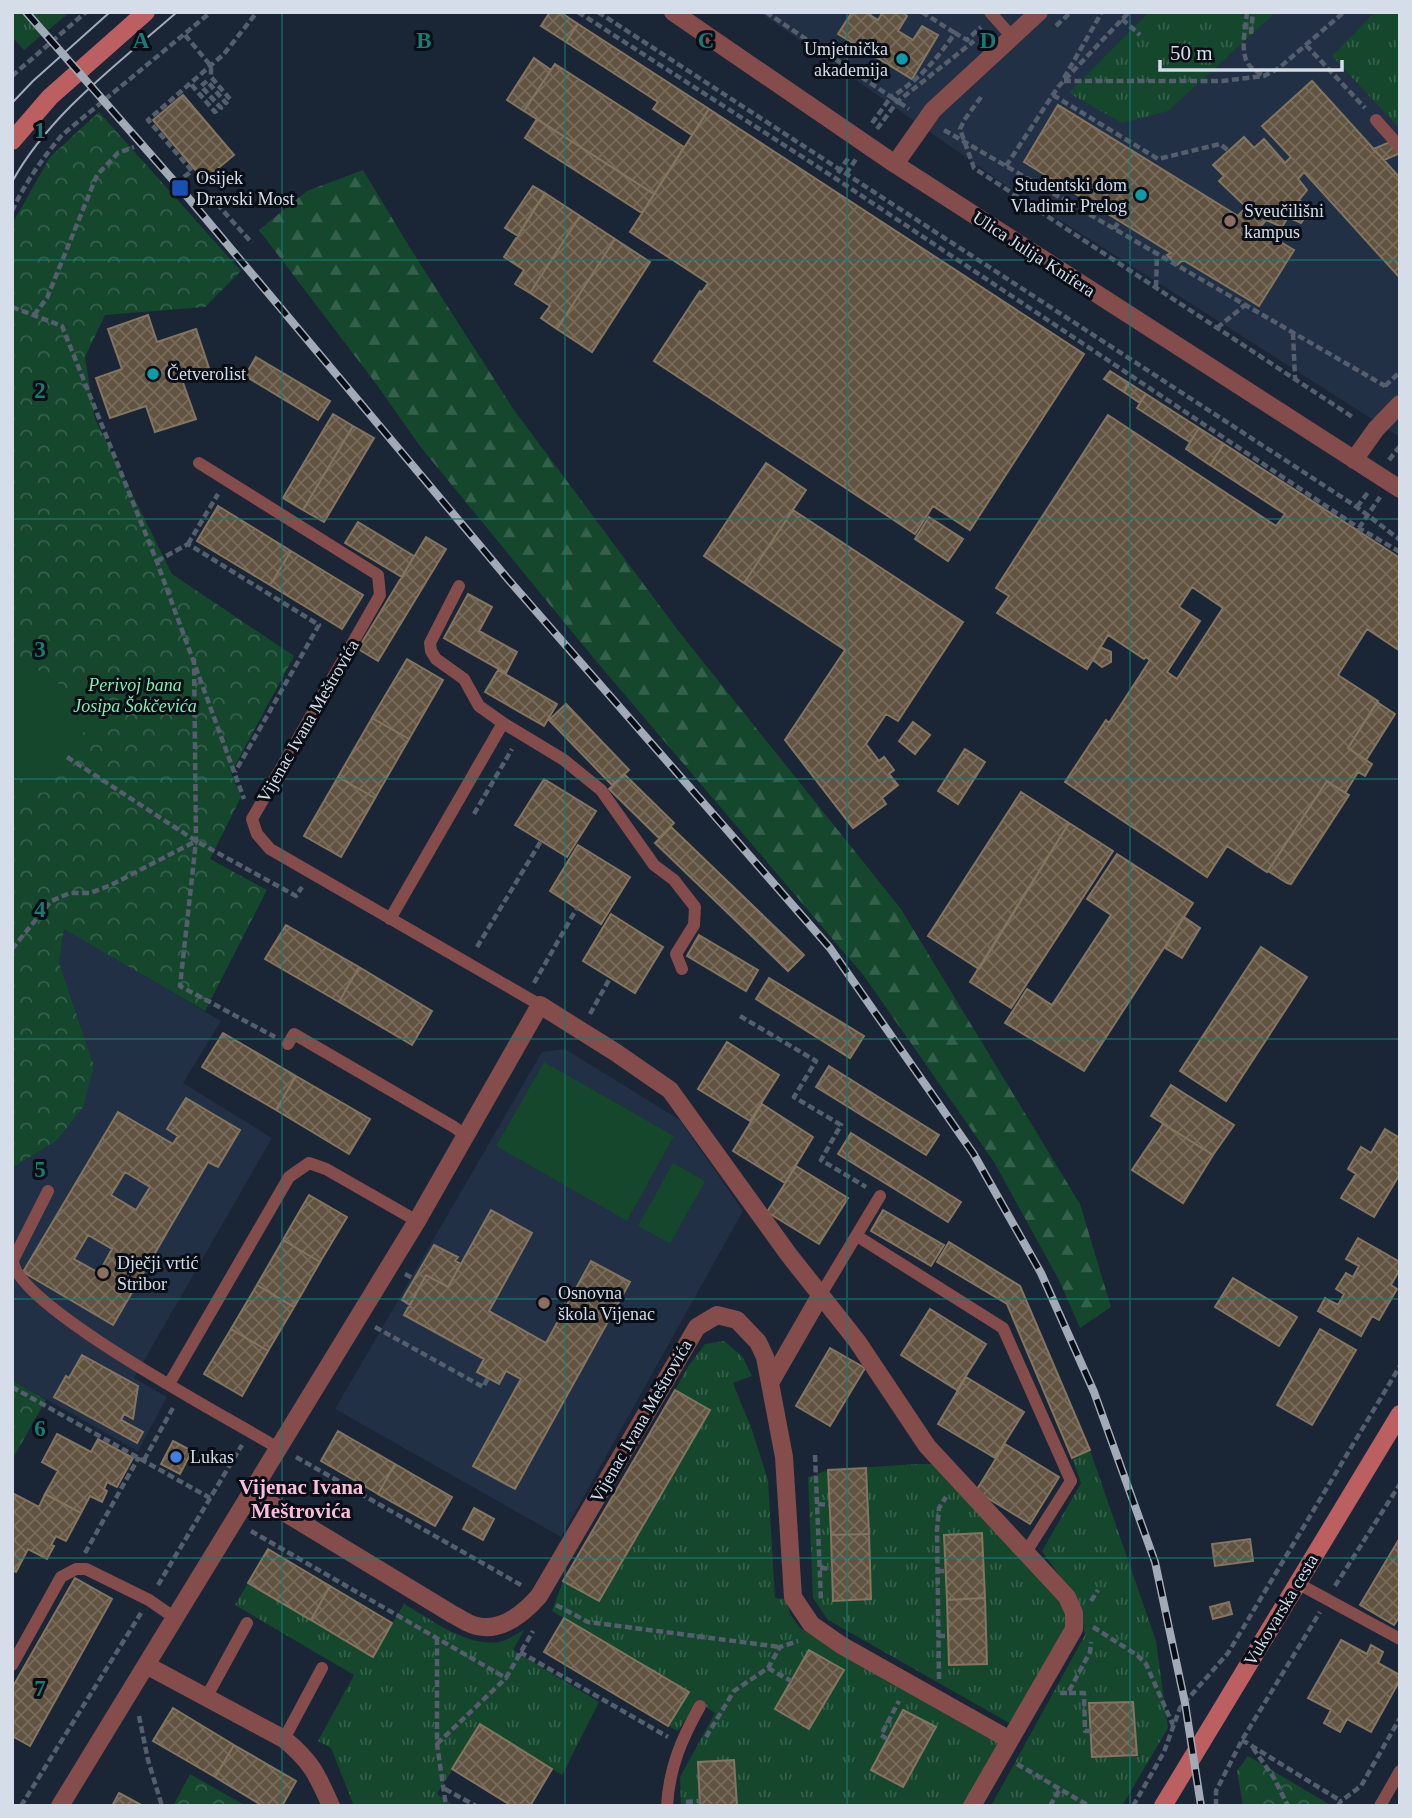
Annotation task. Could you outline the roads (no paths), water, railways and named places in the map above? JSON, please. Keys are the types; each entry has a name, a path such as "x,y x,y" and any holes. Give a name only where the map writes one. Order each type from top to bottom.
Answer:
{"main road":[{"path":"12,141 50,97 146,12"},
{"name":"Vukovarska cesta","path":"1163,1806 1297,1583 1393,1441 1400,1414"}],"street":[{"name":"Ulica Julija Knifera","path":"673,12 895,164 1400,489"},
{"path":"895,164 925,119 1039,12"},
{"path":"1354,460 1376,429 1400,404"},
{"path":"60,1806 417,1221 542,997"},
{"name":"Vijenac Ivana Meštrovića","path":"542,997 670,1090 789,1255 857,1341 927,1446 1068,1597 1074,1613 1074,1629 972,1806"},
{"path":"770,1383 821,1296"},
{"name":"Vijenac Ivana Meštrovića","path":"251,1492 452,1614 476,1626 493,1628 528,1608 539,1595 696,1327 717,1315 737,1320 758,1342 765,1357 784,1457 793,1597 807,1631 841,1645 939,1700 1006,1747"},
{"path":"146,1665 284,1739 304,1755 316,1772 331,1806"}],"lane":[{"path":"994,16 1012,37"},
{"path":"1376,120 1400,147"},
{"name":"Vijenac Ivana Meštrovića","path":"199,463 378,575 380,595 252,819 257,834 270,849 390,919 542,997"},
{"path":"459,586 430,643 431,651 436,659 464,679 479,706 564,760 601,789 654,864 674,880 695,907 694,925 676,954 682,969"},
{"path":"390,919 503,723"},
{"path":"288,1044 294,1034 466,1136"},
{"path":"170,1384 289,1177 299,1168 309,1163 326,1169 417,1221"},
{"path":"48,1191 13,1260 13,1268 19,1278 66,1319 103,1346 278,1448"},
{"path":"821,1296 880,1196"},
{"path":"857,1236 1003,1328 1071,1481 1026,1552"},
{"path":"12,1665 61,1577 76,1569 86,1569 149,1600 175,1618"},
{"path":"1297,1583 1400,1639"},
{"path":"207,1696 247,1623"},
{"path":"284,1739 322,1668"},
{"path":"667,1806 679,1743 699,1706"},
{"path":"1380,1806 1400,1771"}],"tram line":[{"path":"12,103 110,12"},
{"path":"12,182 28,157 66,111 177,12"}],"railway":[{"path":"26,12 180,188 507,578 830,948 973,1153 1041,1273 1094,1392 1155,1562 1185,1703 1201,1806"}],"place":[{"name":"Umjetnička akademija","path":"902,59"},
{"name":"Osijek Dravski Most","path":"180,188"},
{"name":"Studentski dom Vladimir Prelog","path":"1141,195"},
{"name":"Sveučilišni kampus","path":"1230,221"},
{"name":"Četverolist","path":"153,374"},
{"name":"Dječji vrtić Stribor","path":"103,1273"},
{"name":"Osnovna škola Vijenac","path":"544,1303"},
{"name":"Lukas","path":"176,1457"}],"district":[{"name":"Vijenac Ivana Meštrovića","path":"301,1499"}],"park label":[{"name":"Perivoj bana Josipa Šokčevića","path":"135,695"}]}
